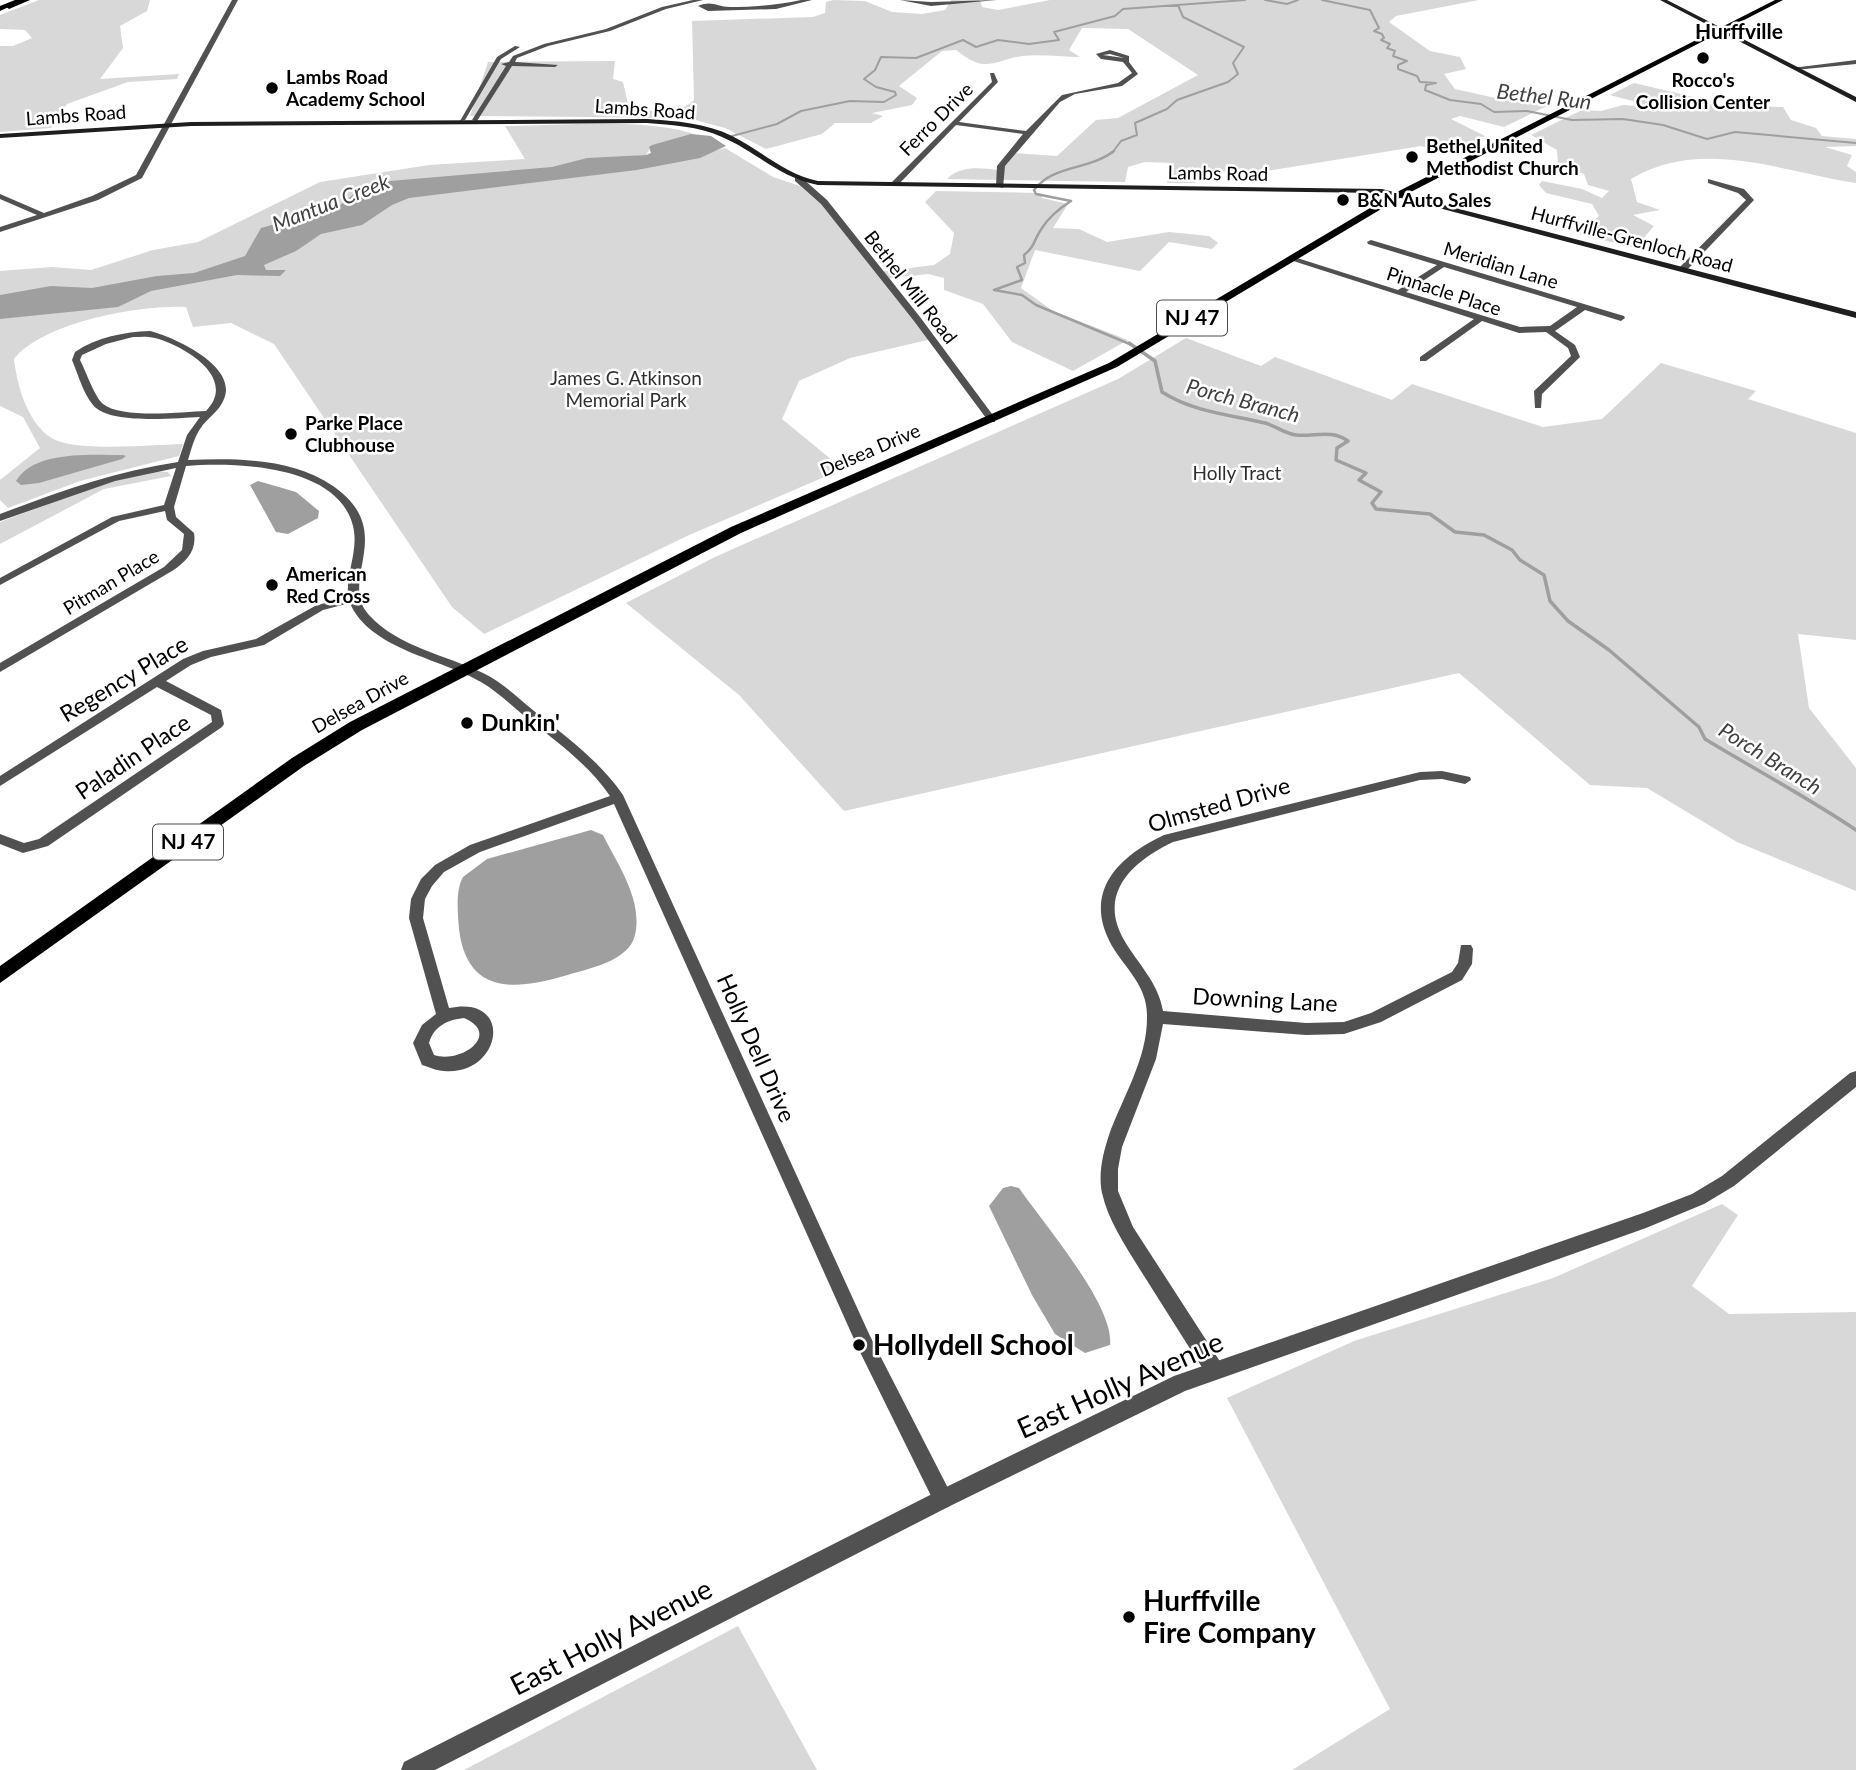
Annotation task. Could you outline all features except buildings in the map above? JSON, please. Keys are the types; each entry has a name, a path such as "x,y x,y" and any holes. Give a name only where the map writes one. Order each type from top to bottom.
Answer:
{"highway":[{"path":"5,5 24,0"}],"main road":[{"path":"1663,0 1856,100"},
{"name":"Delsea Drive","path":"0,976 298,762 356,726 736,530 1113,365 1400,194 1780,0"},
{"name":"Lambs Road","path":"0,136 169,124 612,120 685,125 726,136 770,166 798,179 828,183 1382,191 1400,194"},
{"name":"Hurffville-Grenloch Road","path":"1400,194 1856,315"}],"street":[{"path":"0,230 46,216 130,183 139,176 234,0"},
{"path":"659,0 669,5"},
{"path":"475,120 508,64 515,57 538,48 608,30 637,16 683,0"},
{"path":"462,120 496,64 505,53 524,43 646,15 669,5 695,0"},
{"path":"723,8 776,7 809,0"},
{"path":"903,0 931,4 994,0"},
{"path":"524,43 538,48"},
{"path":"1000,186 1001,166 1061,98 1128,82 1136,72 1126,60"},
{"path":"1792,66 1856,62"},
{"path":"496,64 555,65"},
{"name":"Ferro Drive","path":"894,184 995,82 992,74"},
{"path":"954,123 1029,133"},
{"name":"Bethel Mill Road","path":"798,179 824,202 917,318 992,420"},
{"path":"1683,269 1749,200 1741,191 1712,181"},
{"path":"0,196 46,216"},
{"name":"Meridian Lane","path":"1371,242 1621,318"},
{"name":"Pinnacle Place","path":"1291,259 1479,319 1519,330 1549,330"},
{"path":"1399,293 1443,264"},
{"path":"1538,406 1536,393 1576,357 1572,347 1549,330 1583,307"},
{"path":"1423,359 1479,319"},
{"path":"0,582 116,519 169,507 192,433 209,414 217,404 222,389 218,373 203,360 159,336 143,335 100,344 76,356 97,404 103,408 126,413 209,414"},
{"path":"0,518 106,479 182,465 227,463 270,467 308,477 331,489 347,506 359,527 360,541 352,584 354,598"},
{"name":"Pitman Place","path":"0,668 180,561 188,552 190,536 171,518 169,507"},
{"name":"Holly Dell Drive","path":"354,598 364,617 382,632 496,686 605,776 618,798 864,1342 943,1499"},
{"name":"Regency Place","path":"0,782 194,659 260,642 319,608 354,598"},
{"name":"Paladin Place","path":"0,839 23,848 43,843 218,724 217,713 156,681"},
{"name":"Olmsted Drive","path":"1214,1370 1129,1235 1111,1192 1112,1155 1152,1041 1156,1017 1148,986 1118,944 1109,920 1107,902 1112,884 1120,870 1135,855 1169,838 1420,776 1442,775 1465,780"},
{"path":"444,1016 416,918 415,907 429,878 472,847 618,798"},
{"name":"Downing Lane","path":"1156,1017 1307,1029 1356,1025 1457,976 1465,964 1466,949"},
{"name":"East Holly Avenue","path":"412,1770 1142,1400 1214,1370 1646,1220 1698,1199 1728,1181 1856,1078"}],"green space":[{"path":"39,0 150,0 147,11 120,26 123,48 100,79 179,74 177,79 128,82 67,104 51,128 0,132 0,46 13,46 32,38 25,30 0,29 0,15"},
{"path":"951,0 980,0 982,7 998,10 1050,0 1479,0 1396,16 1389,22 1430,51 1460,57 1466,69 1444,74 1455,89 1500,99 1532,99 1551,104 1504,127 1460,116 1451,119 1485,136 1448,154 1421,146 1255,173 1201,170 1195,183 1167,183 1174,163 1145,162 1128,167 1125,182 947,179 965,169 999,170 1013,153 1057,156 1096,120 1118,118 1198,75 1128,29 1082,28 1069,50 1080,57 1030,55 983,64 956,50 942,51 899,86 917,98 912,105 872,113 883,116 871,123 835,123 822,134 766,149 725,128 688,118 470,116 488,62 615,61 613,79 623,82 629,108 664,112 680,109 694,100 692,21 813,17 825,13 826,2 865,1 892,12 922,14 945,10"},
{"path":"1634,83 1694,97 1702,104 1783,107 1791,120 1816,128 1822,136 1856,139 1856,146 1825,147 1852,155 1847,166 1856,172 1856,183 1742,161 1685,160 1658,167 1631,179 1637,202 1660,210 1633,215 1654,226 1635,248 1579,234 1599,216 1592,204 1546,193 1539,185 1542,181 1582,189 1602,198 1609,191 1588,185 1584,174 1558,165 1557,150 1531,135 1582,110 1601,111 1623,105 1659,108 1610,95"},
{"name":"James G. Atkinson Memorial Park","path":"631,124 679,130 699,136 652,145 646,155 578,161 637,170 725,148 773,177 800,186 820,203 877,272 934,265 950,254 954,233 925,202 936,191 1040,193 1042,198 1068,204 1053,228 1079,229 1107,242 1169,232 1209,236 1218,243 1212,249 1169,242 1140,271 1035,250 1021,288 1053,311 1128,340 1073,371 1012,342 983,304 944,290 944,278 928,274 883,279 932,339 850,358 799,381 782,419 843,469 687,536 484,634 452,607 274,344 231,323 193,327 186,307 144,309 94,318 47,335 28,346 14,359 26,406 39,427 58,441 85,446 119,447 183,444 179,456 80,481 8,508 0,500 0,480 40,448 23,417 0,406 0,271 52,267 91,270 153,250 198,242 320,182 429,165 525,159 505,126"},
{"name":"Holly Tract","path":"1186,338 1261,366 1275,357 1392,400 1412,384 1543,427 1602,419 1661,363 1756,391 1748,399 1856,433 1856,640 1798,634 1809,708 1856,768 1856,891 1737,842 1647,788 1590,785 1459,673 844,811 739,695 626,603 715,557 1118,379"},
{"path":"158,471 168,472 171,476 104,489 0,544 0,522 108,482"},
{"path":"1722,1204 1738,1215 1692,1286 1729,1314 1856,1312 1856,1770 1292,1770 1390,1709 1227,1398 1354,1341 1553,1278"},
{"path":"738,1626 817,1770 464,1770"}],"shaded area":[{"path":"691,134 711,136 726,146 700,158 637,170 409,198 392,205 362,225 321,234 296,251 264,265 266,270 286,270 280,276 237,275 151,291 118,307 0,319 0,295 51,286 92,288 157,276 194,273 245,256 261,228 339,206 360,189 390,181 552,167 587,158 646,155 651,153 649,147 652,145"},
{"path":"80,455 126,456 122,459 39,483 21,485 16,481 24,471 50,459"},
{"path":"258,481 296,492 319,511 318,518 288,534 276,532 250,485"},
{"path":"591,830 603,835 628,883 637,922 631,944 616,958 605,963 546,981 511,985 483,977 472,966 464,951 459,929 458,896 463,877 487,859"},
{"path":"1003,1188 1019,1188 1090,1287 1109,1328 1110,1345 1085,1353 1055,1334 1032,1295 989,1206"}],"waterway":[{"name":"Mantua Creek","path":"732,136 777,124 801,111 850,101 884,102 896,95 895,92 876,87 864,79 875,70 881,57 916,58 963,40 976,47 998,40 1029,44 1059,40 1054,32 1115,16 1123,9 1245,0"},
{"name":"Mantua Creek","path":"1265,0 1287,4 1298,0"},
{"name":"Bethel Run","path":"1322,0 1370,10 1379,28 1374,31 1382,34 1384,38 1381,40 1390,44 1387,48 1395,51 1393,56 1407,61 1398,65 1398,69 1417,76 1420,82 1436,83 1426,85 1425,90 1450,100 1481,104 1494,112 1527,111 1572,120 1623,119 1663,125 1707,139 1735,132 1856,143"},
{"name":"Porch Branch","path":"1113,152 1121,141 1137,135 1135,123 1167,109 1177,100 1228,82 1238,74 1233,63 1244,47 1183,17 1178,5"},
{"name":"Porch Branch","path":"1113,152 1093,162 1051,176 1034,190 1036,194 1071,201 1048,220 1024,255 1025,263 1017,267 1022,280 994,290 1022,295 1036,305 1132,345"},
{"name":"Porch Branch","path":"1132,345 1155,361 1162,392 1174,399 1212,412 1265,423 1292,434 1329,434 1348,441 1337,448 1336,460 1366,473 1359,480 1381,492 1372,503 1376,509 1430,514 1455,532 1484,535 1512,550 1520,560 1544,575 1550,601 1568,621 1609,650 1699,727 1705,739 1856,830"}],"place":[{"name":"Rocco's Collision Center","path":"1703,58"},
{"name":"Lambs Road Academy School","path":"272,88"},
{"name":"Bethel United Methodist Church","path":"1412,157"},
{"name":"B&N Auto Sales","path":"1343,200"},
{"name":"Parke Place Clubhouse","path":"291,434"},
{"name":"American Red Cross","path":"272,585"},
{"name":"Dunkin'","path":"467,723"},
{"name":"Hollydell School","path":"859,1345"},
{"name":"Hurffville Fire Company","path":"1129,1617"}],"district":[{"name":"Hurffville","path":"1739,32"}]}
